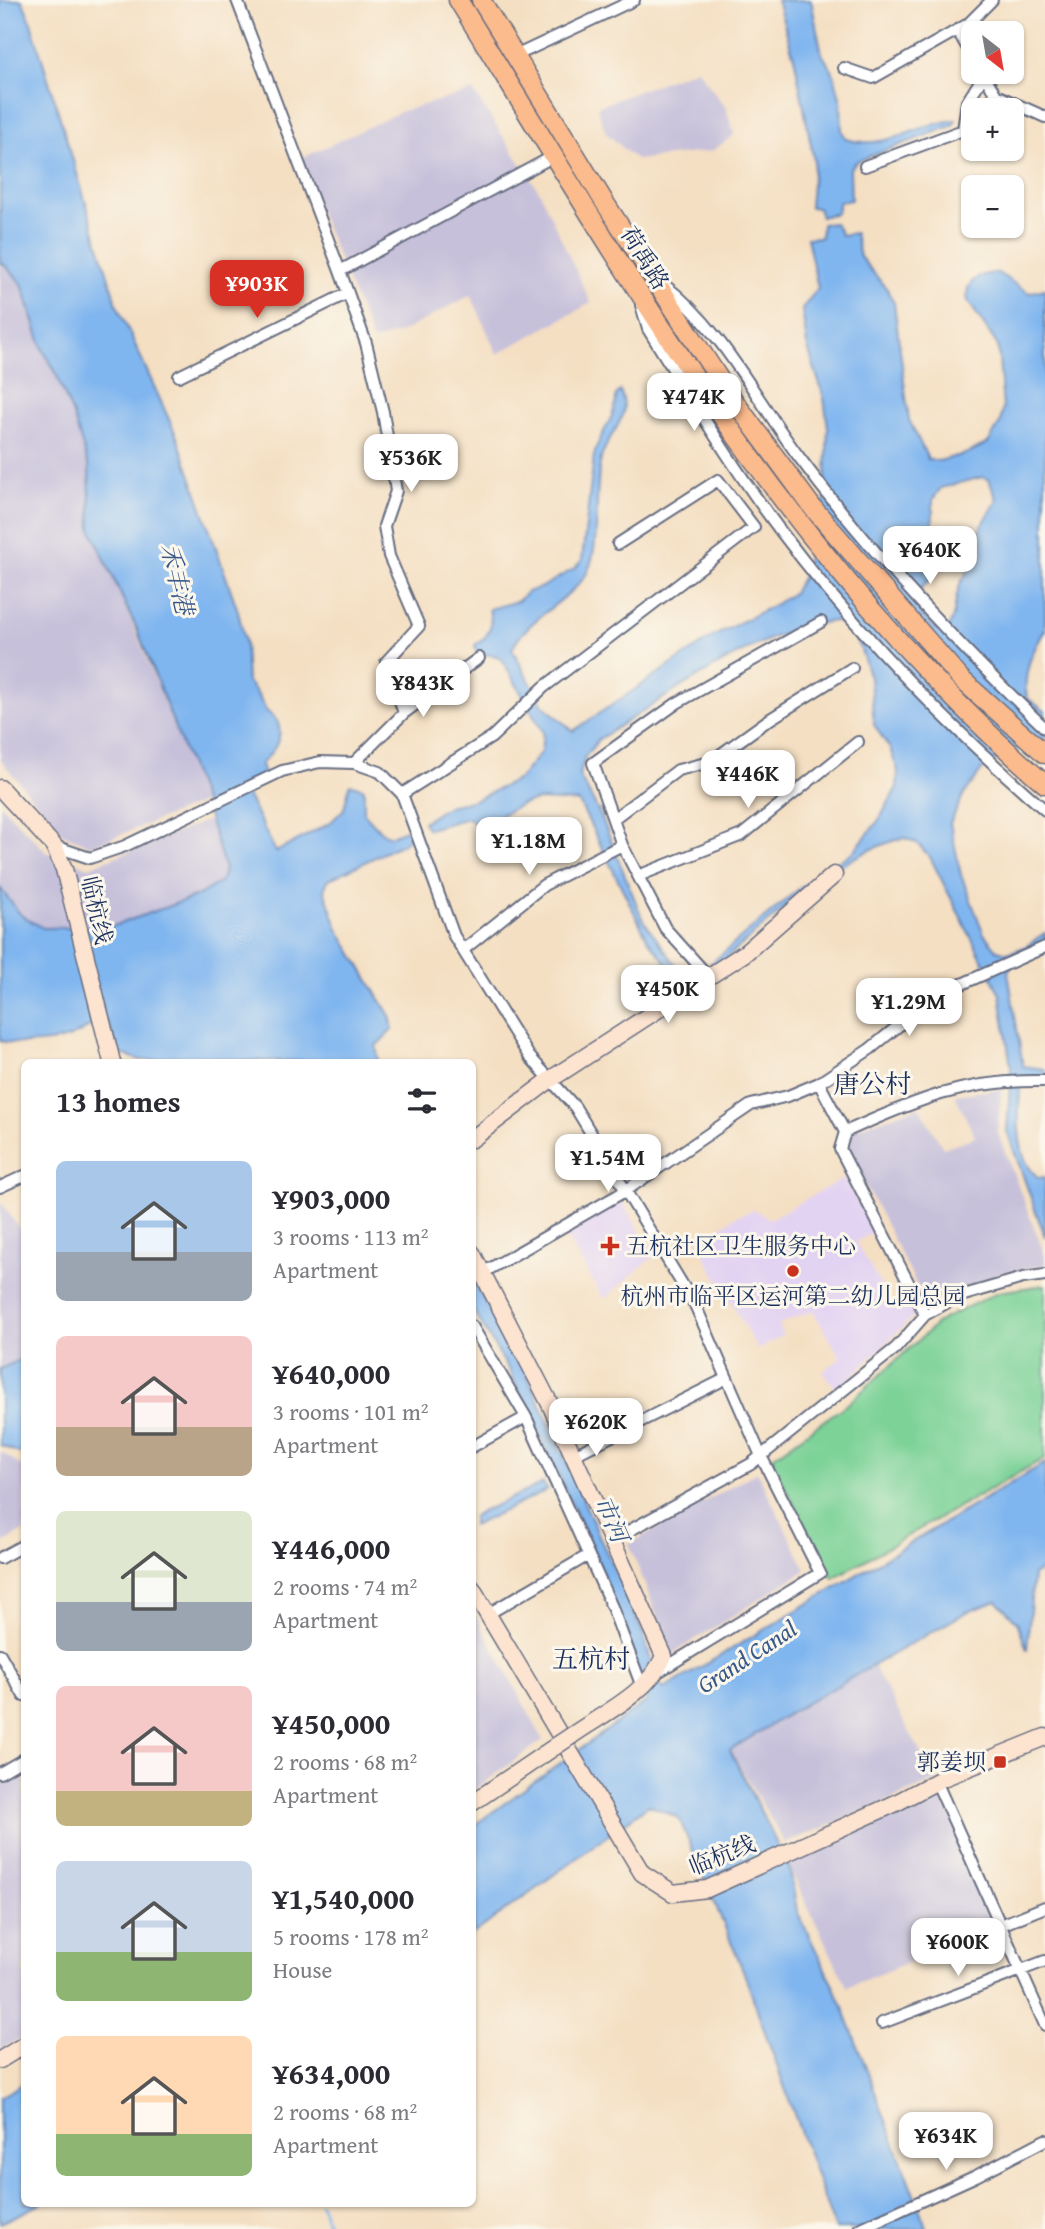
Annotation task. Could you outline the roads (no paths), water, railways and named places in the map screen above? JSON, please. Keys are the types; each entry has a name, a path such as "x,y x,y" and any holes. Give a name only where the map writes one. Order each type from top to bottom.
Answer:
{"main road":[{"name":"荷禹路","path":"458,0 639,295 800,540 941,689 1045,784"},
{"name":"荷禹路","path":"481,0 729,394 813,508 961,679 1045,754"}],"street":[{"path":"237,0 348,293 366,344 383,412 396,491 384,526 389,556 419,626 386,662 404,713"},
{"path":"515,56 634,0"},
{"path":"844,68 873,78 957,30 992,0"},
{"path":"957,30 961,37"},
{"path":"864,166 963,130 967,102 977,84"},
{"path":"990,84 996,95 1045,117"},
{"path":"340,271 554,156"},
{"path":"652,275 704,320 800,458 885,560 1006,691 1045,727"},
{"path":"179,376 348,293"},
{"path":"402,794 492,737 544,687 754,527 718,480 618,544"},
{"path":"800,540 856,621 939,712 1045,810"},
{"path":"709,977 664,928 622,845 593,763 677,703 821,622"},
{"path":"354,763 404,713 479,659"},
{"path":"613,819 678,770 710,762 767,721 852,668"},
{"path":"638,876 742,835 858,742"},
{"path":"54,846 90,858 186,817 282,771 320,762 354,763 380,772 402,794 454,936 529,1056 575,1107 696,1307 761,1456 820,1573 658,1672 565,1744 476,1800"},
{"name":"临杭线","path":"0,788 54,846 64,869 111,1059"},
{"path":"463,950 544,885 622,845"},
{"path":"476,1136 551,1079 746,953 834,875"},
{"path":"658,1672 664,1656 614,1539 574,1455 480,1274 625,1191 751,1105 788,1096 819,1083 870,1049 935,996 1045,947"},
{"path":"845,1132 948,1090 1006,1080 1045,1081"},
{"path":"819,1083 845,1132 840,1149 925,1315"},
{"path":"0,1187 21,1177"},
{"path":"614,1539 761,1456 897,1348 925,1315 957,1297 1023,1278 1045,1275"},
{"path":"476,1333 526,1417 612,1607 642,1686"},
{"path":"574,1455 727,1378"},
{"path":"476,1445 526,1417"},
{"path":"0,1558 21,1547"},
{"path":"488,1614 587,1556"},
{"name":"临杭线","path":"476,1594 642,1873 673,1893 707,1889 936,1782 1045,1737"},
{"path":"0,1654 21,1691"},
{"path":"0,1773 21,1761"},
{"path":"936,1782 1045,2025"},
{"path":"1001,1925 1045,1907"},
{"path":"882,2023 1045,1961"},
{"path":"2,2056 21,2046"},
{"path":"859,2229 976,2176 1045,2140"}],"water":[{"name":"禾丰港","path":"0,0 22,0 117,305 178,439 238,611 245,642 247,682 278,723 278,740 261,764 264,775 249,781 247,795 276,852 330,823 344,809 350,784 364,789 364,813 381,832 391,836 410,828 412,835 404,843 328,880 324,890 338,929 390,1016 393,1029 376,1046 378,1059 138,1059 120,1054 107,1021 95,1024 69,1038 50,1042 0,1041 0,888 21,915 43,928 111,927 197,896 220,882 225,869 204,802 138,632 91,529 89,467 73,415 43,350 22,284 0,263"},
{"path":"777,0 811,0 822,54 833,72 841,101 842,131 846,139 874,142 956,120 952,126 857,161 850,169 851,200 839,202 837,213 821,217 818,208 810,207 814,161 795,61"},
{"path":"835,223 841,235 855,233 860,257 887,289 894,303 909,420 928,459 939,461 968,453 988,443 1000,423 1003,408 998,346 968,301 968,288 971,283 985,275 998,273 1029,293 1045,289 1045,630 1029,662 1026,689 1027,698 1045,711 1045,739 1016,749 985,766 963,796 950,823 961,875 984,934 997,950 1008,953 1025,947 1045,933 1045,944 1012,964 1008,972 1023,1066 1045,1069 1045,1076 1021,1078 1019,1131 1030,1169 1039,1178 1045,1177 1045,1237 1007,1131 1011,1067 1000,994 930,857 916,842 904,838 852,859 804,892 715,967 710,964 801,887 854,851 879,820 897,787 898,771 890,749 874,725 870,678 854,632 837,621 808,626 746,650 599,739 585,757 579,775 601,816 643,920 689,983 685,986 648,940 579,802 538,800 522,804 477,825 468,818 428,829 423,822 448,806 475,800 519,779 541,752 543,732 503,661 497,656 477,653 475,645 489,630 489,609 518,601 527,592 542,587 575,568 582,560 594,455 614,411 616,395 620,391 624,410 601,459 595,539 589,568 575,588 536,620 512,649 542,704 573,731 714,636 793,593 802,578 825,499 828,428 824,398 807,345 802,309 818,288 807,238 821,237 822,224","holes":["982,477 989,480 997,500 968,550 967,574 959,588 953,618 945,630 936,629 919,612 916,593 932,578 933,499 941,488"]},
{"name":"Grand Canal","path":"476,1287 524,1368 644,1636 656,1680 664,1689 1045,1463 1045,1568 1033,1575 1027,1650 1017,1622 997,1601 967,1612 730,1750 790,1870 797,1911 841,2002 927,2229 835,2229 743,1970 679,1818 649,1805 476,1932 476,1824 647,1701 633,1654 595,1554 510,1372 476,1315"},
{"path":"21,1359 21,1454 0,1445 0,1369"},
{"path":"543,1483 548,1490 476,1525 476,1515"},
{"path":"21,2085 21,2207 34,2207 0,2223 0,2097"}],"waterway":[{"path":"322,2207 330,2229"}],"place":[{"name":"五杭社区卫生服务中心","path":"610,1246"},
{"name":"杭州市临平区运河第二幼儿园总园","path":"793,1271"},
{"name":"郭姜坝","path":"1000,1762"}],"district":[{"name":"唐公村","path":"872,1084"},
{"name":"五杭村","path":"591,1659"}],"water label":[{"name":"市河","path":"611,1519"}]}
